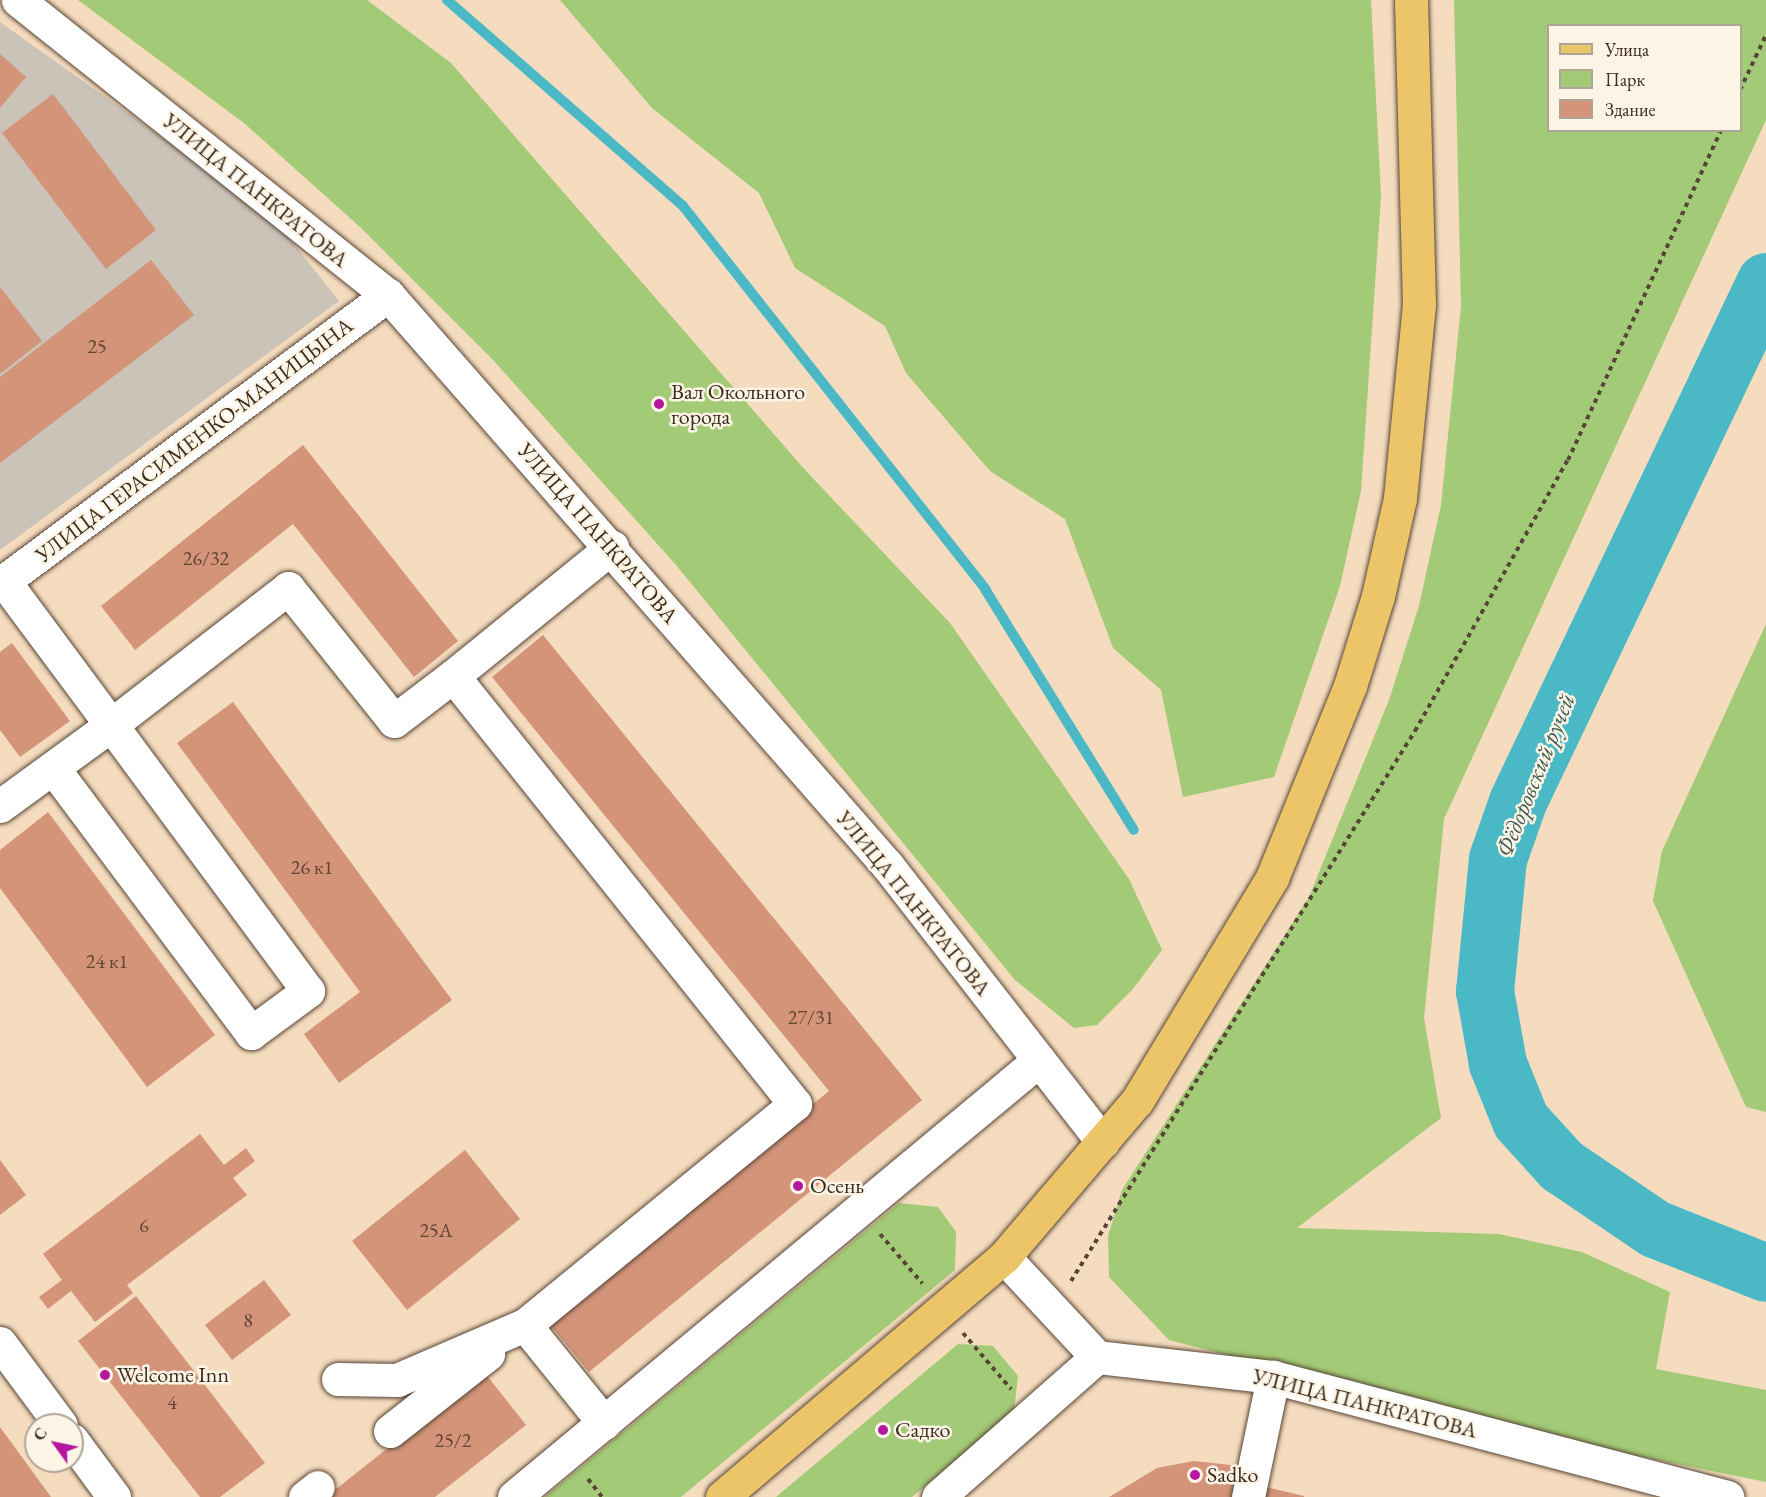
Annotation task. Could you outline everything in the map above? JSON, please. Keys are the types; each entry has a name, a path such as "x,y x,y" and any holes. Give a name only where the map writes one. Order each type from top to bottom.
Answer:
{"main road":[{"path":"722,1497 1004,1257 1137,1101 1272,878 1334,728 1378,596 1400,498 1419,305 1411,0"}],"street":[{"name":"УЛИЦА ПАНКРАТОВА","path":"18,0 388,295 612,547 887,865 1103,1142"},
{"name":"УЛИЦА ГЕРАСИМЕНКО-МАНИЦЫНА","path":"2,583 388,295"},
{"path":"0,806 111,725 288,588 394,721 612,547"},
{"path":"2,583 111,725 308,992 251,1033 53,768"},
{"path":"390,1431 525,1325 795,1104 453,676"},
{"path":"514,1497 1039,1060"},
{"path":"938,1497 1097,1357 1004,1257"},
{"path":"338,1379 397,1380 525,1325"},
{"path":"525,1325 604,1423"},
{"path":"0,1343 52,1413"},
{"name":"УЛИЦА ПАНКРАТОВА","path":"1097,1357 1273,1377 1727,1497"},
{"path":"1248,1497 1273,1377"},
{"path":"84,1456 114,1497"}],"path":[{"path":"1742,86 1766,35"},
{"path":"1053,1309 1421,721 1568,460 1720,132"},
{"path":"944,1310 993,1368"}],"shaded area":[{"path":"0,22 271,215 339,301 0,550"}],"green space":[{"path":"78,0 367,0 451,63 806,471 950,623 1129,879 1162,950 1133,989 1097,1025 1074,1028 1015,980 676,565 494,361 360,227 244,123"},
{"path":"560,0 1371,0 1381,196 1361,491 1340,586 1274,777 1183,797 1161,690 1113,648 1065,519 990,471 906,373 885,326 795,268 759,193 652,108"},
{"path":"1454,0 1766,0 1766,120 1444,819 1424,1018 1441,1118 1297,1228 1499,1234 1582,1252 1670,1292 1656,1369 1766,1390 1766,1482 1540,1436 1169,1340 1109,1277 1108,1236 1122,1190 1309,897 1389,700 1419,606 1441,505 1461,306"},
{"path":"1766,624 1766,1112 1746,1107 1653,901 1662,851"},
{"path":"899,1203 938,1207 956,1232 955,1270 681,1497 545,1497"},
{"path":"958,1344 993,1346 1018,1376 1014,1411 912,1497 776,1497"}],"building":[{"path":"0,54 26,77 0,108"},
{"path":"53,94 156,230 106,269 2,133"},
{"path":"151,260 194,315 0,463 0,377"},
{"path":"0,287 42,341 0,374"},
{"path":"303,445 458,641 414,677 293,524 135,650 101,606"},
{"path":"543,635 922,1100 589,1372 547,1321 829,1091 492,677"},
{"path":"12,643 70,721 20,757 0,730 0,652"},
{"path":"233,702 452,1000 339,1083 304,1034 360,992 177,743"},
{"path":"48,812 215,1035 147,1087 0,888 0,850"},
{"path":"200,1134 224,1165 246,1148 255,1161 233,1178 247,1195 127,1285 133,1293 95,1322 71,1291 48,1309 39,1297 62,1280 43,1254"},
{"path":"465,1150 520,1219 407,1310 352,1241"},
{"path":"0,1160 26,1195 0,1215"},
{"path":"264,1280 291,1315 232,1360 205,1325"},
{"path":"136,1296 265,1463 220,1497 200,1497 78,1341"},
{"path":"484,1372 526,1425 435,1497 326,1497"},
{"path":"0,1427 24,1460 24,1473 34,1473 51,1497 0,1497"},
{"name":"Sadko","path":"1194,1461 1249,1467 1242,1497 1109,1497 1157,1468"},
{"path":"1253,1484 1304,1496 1304,1497 1250,1497"}],"waterway":[{"path":"447,0 683,206 985,589 1134,830"},
{"name":"Фёдоровский ручей","path":"1766,282 1518,802 1498,859 1485,991 1498,1064 1521,1121 1562,1166 1655,1229 1766,1273"}],"place":[{"name":"Вал Окольного города","path":"659,404"},
{"name":"Осень","path":"798,1186"},
{"name":"Welcome Inn","path":"105,1375"},
{"name":"Садко","path":"883,1430"},
{"name":"Sadko","path":"1195,1475"}]}
